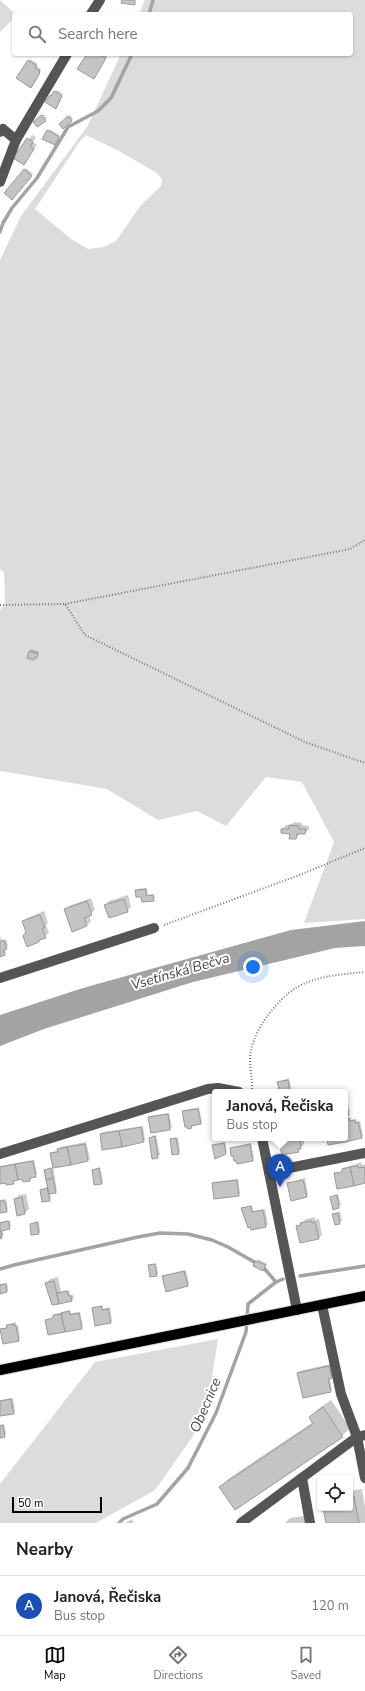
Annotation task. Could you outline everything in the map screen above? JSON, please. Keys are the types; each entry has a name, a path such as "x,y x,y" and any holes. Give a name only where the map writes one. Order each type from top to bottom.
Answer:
{"main road":[{"path":"0,1370 365,1296"}],"street":[{"path":"92,12 100,0"},
{"path":"0,182 16,140 66,56"},
{"path":"1,129 16,140"},
{"path":"0,978 154,928"},
{"path":"0,1154 208,1089 223,1089"},
{"path":"263,1141 297,1310"},
{"path":"269,1172 365,1152"},
{"path":"322,1305 341,1394 361,1436 365,1478"},
{"path":"241,1523 361,1436"},
{"path":"302,1478 310,1523"}],"path":[{"path":"0,605 65,604 350,549 365,540"},
{"path":"65,604 85,635 305,742 365,763"},
{"path":"154,928 297,876 365,848"},
{"path":"252,1089 250,1051 258,1030 278,1004 294,990 308,981 331,976 365,972"}],"shaded area":[{"path":"0,0 13,12 12,20 0,32"},
{"path":"145,0 365,0 365,919 304,923 334,842 302,782 266,777 226,826 197,811 158,820 107,789 0,771 0,610 5,604 4,572 0,569 0,260 21,216 87,127 120,56 353,56 353,12 140,12","holes":["86,135 119,151 157,173 162,179 161,186 141,205 116,241 104,247 88,249 71,239 35,209 80,141"]},
{"path":"218,1339 212,1377 198,1429 155,1490 96,1523 0,1523 0,1484 95,1362"}],"water":[{"name":"Vsetínská Bečva","path":"365,921 365,946 335,948 193,982 44,1029 0,1046 0,1015 83,988 291,930"}],"building":[{"path":"122,0 135,0 135,5 121,3"},
{"path":"86,56 102,56 106,58 94,79 77,69"},
{"path":"28,60 37,66 35,68 40,71 31,88 16,78"},
{"path":"54,91 62,96 56,109 45,102"},
{"path":"41,115 46,121 37,127 33,122"},
{"path":"68,116 72,121 63,129 59,124"},
{"path":"47,130 59,137 55,145 42,139"},
{"path":"27,138 33,142 30,147 34,149 24,165 13,158"},
{"path":"24,169 32,176 12,200 4,193"},
{"path":"29,651 38,654 37,658 35,657 34,660 27,658"},
{"path":"289,825 299,826 299,829 306,829 305,834 297,834 296,839 289,839 290,834 281,833 281,829 289,829"},
{"path":"146,889 146,896 153,895 154,901 142,902 141,897 136,897 135,890"},
{"path":"124,899 128,912 109,918 104,905"},
{"path":"87,901 92,915 84,918 87,926 72,932 64,909"},
{"path":"40,915 45,928 42,928 46,938 27,947 23,936 26,932 22,921"},
{"path":"4,940 7,949 3,950 5,955 0,957 0,942"},
{"path":"288,1080 290,1089 279,1089 277,1082"},
{"path":"198,1109 201,1124 191,1126 192,1128 188,1129 185,1127 182,1111"},
{"path":"168,1114 170,1130 151,1133 148,1117"},
{"path":"348,1118 350,1121 355,1120 355,1123 358,1122 362,1138 345,1142 348,1141"},
{"path":"141,1127 144,1142 122,1147 119,1131"},
{"path":"119,1131 122,1147 102,1150 100,1134"},
{"path":"155,1136 158,1158 152,1159 149,1138"},
{"path":"176,1138 179,1154 172,1155 170,1139"},
{"path":"279,1141 300,1141 301,1149 298,1149 299,1152 282,1155"},
{"path":"327,1141 345,1142 328,1145"},
{"path":"224,1143 226,1154 215,1159 212,1145"},
{"path":"85,1144 88,1161 71,1165 67,1147"},
{"path":"250,1144 253,1161 237,1164 236,1161 234,1161 233,1156 231,1156 230,1148"},
{"path":"67,1147 71,1165 53,1168 50,1153 58,1152 57,1149"},
{"path":"33,1161 36,1177 30,1178 30,1181 23,1182 22,1179 18,1180 15,1164"},
{"path":"15,1164 18,1180 13,1181 14,1184 0,1184 0,1167"},
{"path":"358,1166 358,1168 365,1167 365,1183 354,1186 350,1167"},
{"path":"350,1167 354,1186 337,1189 334,1173 342,1172 342,1169"},
{"path":"51,1168 53,1178 46,1180 44,1170"},
{"path":"99,1168 102,1184 94,1185 92,1170"},
{"path":"53,1178 56,1193 49,1194 46,1180"},
{"path":"237,1180 239,1196 214,1199 212,1183"},
{"path":"303,1180 307,1197 291,1201 287,1183"},
{"path":"47,1188 50,1201 42,1202 40,1190"},
{"path":"337,1195 339,1208 333,1210 330,1197"},
{"path":"22,1197 25,1214 17,1216 14,1199"},
{"path":"0,1201 5,1201 7,1212 0,1213"},
{"path":"251,1206 252,1212 263,1210 266,1227 251,1230 250,1227 248,1228 241,1208"},
{"path":"338,1213 340,1224 335,1225 332,1214"},
{"path":"8,1221 10,1229 1,1231 2,1238 0,1239 0,1223"},
{"path":"311,1221 312,1223 315,1222 319,1239 300,1243 296,1226 301,1225 300,1223"},
{"path":"37,1222 39,1234 31,1235 30,1224"},
{"path":"255,1261 266,1265 263,1271 253,1266"},
{"path":"155,1264 157,1276 150,1277 148,1265"},
{"path":"184,1271 188,1286 166,1292 162,1276"},
{"path":"54,1281 59,1304 52,1305 45,1283"},
{"path":"6,1284 7,1292 0,1294 0,1285"},
{"path":"67,1291 69,1296 71,1296 72,1301 59,1304 57,1293"},
{"path":"101,1306 102,1310 108,1309 111,1323 95,1326 92,1308"},
{"path":"69,1311 70,1315 79,1313 82,1329 65,1332 61,1313"},
{"path":"61,1314 65,1332 48,1335 45,1320 53,1318 53,1315"},
{"path":"14,1324 16,1326 19,1341 3,1344 0,1329 7,1328 6,1325"},
{"path":"329,1366 332,1378 328,1379 331,1392 303,1398 297,1373"},
{"path":"11,1399 14,1414 0,1416 0,1401"},
{"path":"323,1407 343,1437 235,1510 219,1487 313,1424 309,1417"},
{"path":"3,1425 5,1437 0,1438 0,1426"},
{"path":"353,1496 359,1523 326,1523 324,1511 353,1511"}],"waterway":[{"path":"150,12 153,0"},
{"path":"0,232 3,223 12,208 37,178 68,127 98,111 111,98 131,56"},
{"path":"0,1269 138,1237 160,1233 188,1234 212,1240 228,1247 263,1267 276,1282"},
{"name":"Obecnice","path":"300,1276 365,1266"},
{"name":"Obecnice","path":"119,1523 123,1519 157,1504 188,1468 216,1413 246,1332 248,1304 276,1282 283,1279"}],"place":[{"name":"Janová, Řečiska","path":"280,1187"}]}
